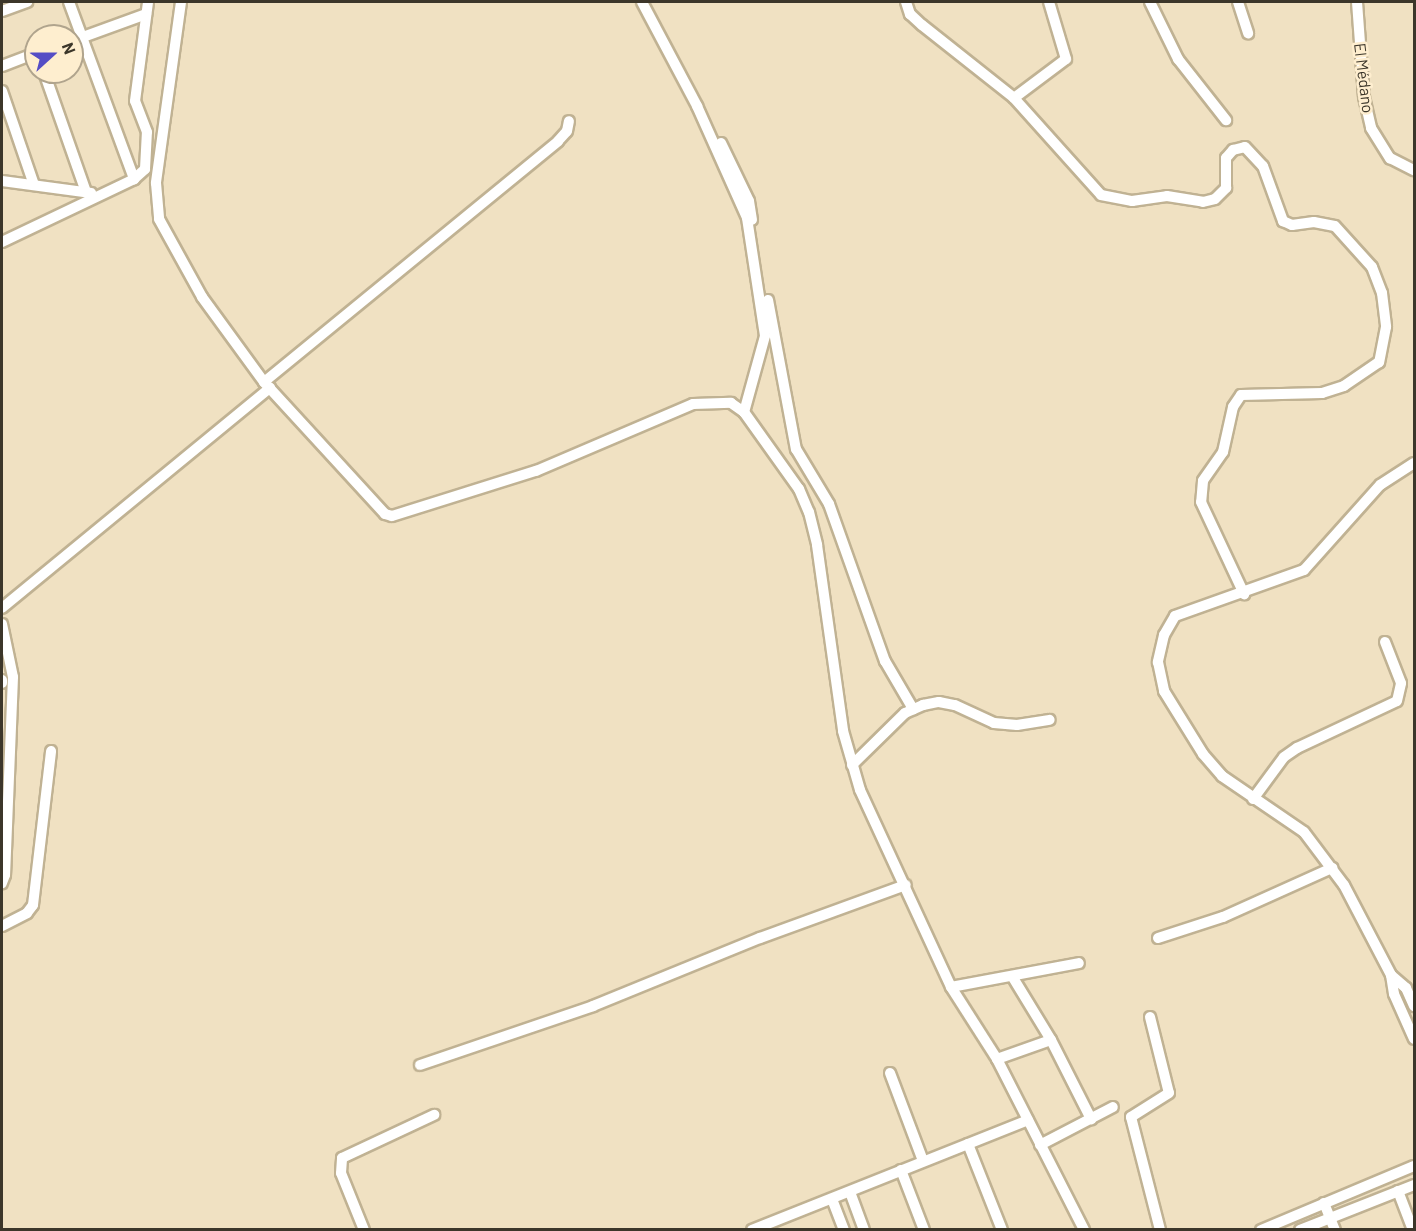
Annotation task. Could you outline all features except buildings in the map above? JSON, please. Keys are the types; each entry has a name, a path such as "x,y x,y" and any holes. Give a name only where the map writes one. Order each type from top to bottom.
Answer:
{"street":[{"path":"2,11 27,2"},
{"path":"69,2 74,24"},
{"path":"2,242 103,195 134,179 145,170 147,132 135,101 148,2"},
{"path":"181,2 156,183 159,219 202,297 267,385 385,514 392,516 536,471 693,404 731,403 744,412 799,489 809,512 817,545 841,721 860,790 906,885 951,987 997,1059 1084,1230"},
{"path":"642,2 698,106 747,218 765,336 744,412"},
{"path":"649,2 749,201 796,449 824,492 885,662 908,695 913,709"},
{"path":"906,2 910,14 922,25 1014,98 1095,189 1109,198 1215,199 1226,188 1229,153 1245,147 1263,166 1283,221 1292,225 1314,222 1335,226 1362,254 1378,279 1385,342 1373,369 1332,391 1248,394 1236,399 1223,452 1203,481 1200,491 1205,513 1244,594"},
{"path":"1014,98 1066,59 1049,2"},
{"path":"1150,2 1178,59 1226,120"},
{"path":"1238,2 1248,33"},
{"name":"El Médano","path":"1357,2 1364,97 1371,128 1390,158 1414,170"},
{"path":"84,36 146,14"},
{"path":"84,56 134,179"},
{"path":"2,66 24,58"},
{"path":"48,84 86,192"},
{"path":"2,92 34,185"},
{"path":"2,608 558,141 567,131 569,121"},
{"path":"2,181 103,195"},
{"path":"1413,464 1380,485 1304,570 1244,594 1175,616 1164,635 1158,663 1164,691 1190,736 1221,776 1253,799 1294,822 1332,868 1391,975 1394,994 1411,1009 1414,1040"},
{"path":"2,624 13,677 5,875 2,883"},
{"path":"1253,799 1284,757 1297,748 1397,701 1401,683 1385,642"},
{"path":"852,765 913,709 939,702 994,723 1017,725 1050,720"},
{"path":"2,926 27,913 33,905 51,751"},
{"path":"1158,938 1223,917 1332,868"},
{"path":"420,1065 593,1006 821,915 906,885"},
{"path":"951,987 1080,963"},
{"path":"1012,976 1051,1040 1091,1119"},
{"path":"1150,1017 1169,1093 1137,1110 1131,1117 1160,1230"},
{"path":"997,1059 1051,1040"},
{"path":"890,1073 923,1161"},
{"path":"1041,1145 1113,1107"},
{"path":"364,1230 341,1173 342,1158 434,1115"},
{"path":"752,1230 778,1225 901,1170 1028,1120"},
{"path":"968,1144 1002,1230"},
{"path":"1260,1230 1414,1166"},
{"path":"901,1170 924,1230"},
{"path":"1300,1230 1414,1185"},
{"path":"1398,1191 1413,1230"},
{"path":"850,1192 864,1230"},
{"path":"832,1199 844,1230"},
{"path":"1324,1203 1335,1230"}]}
